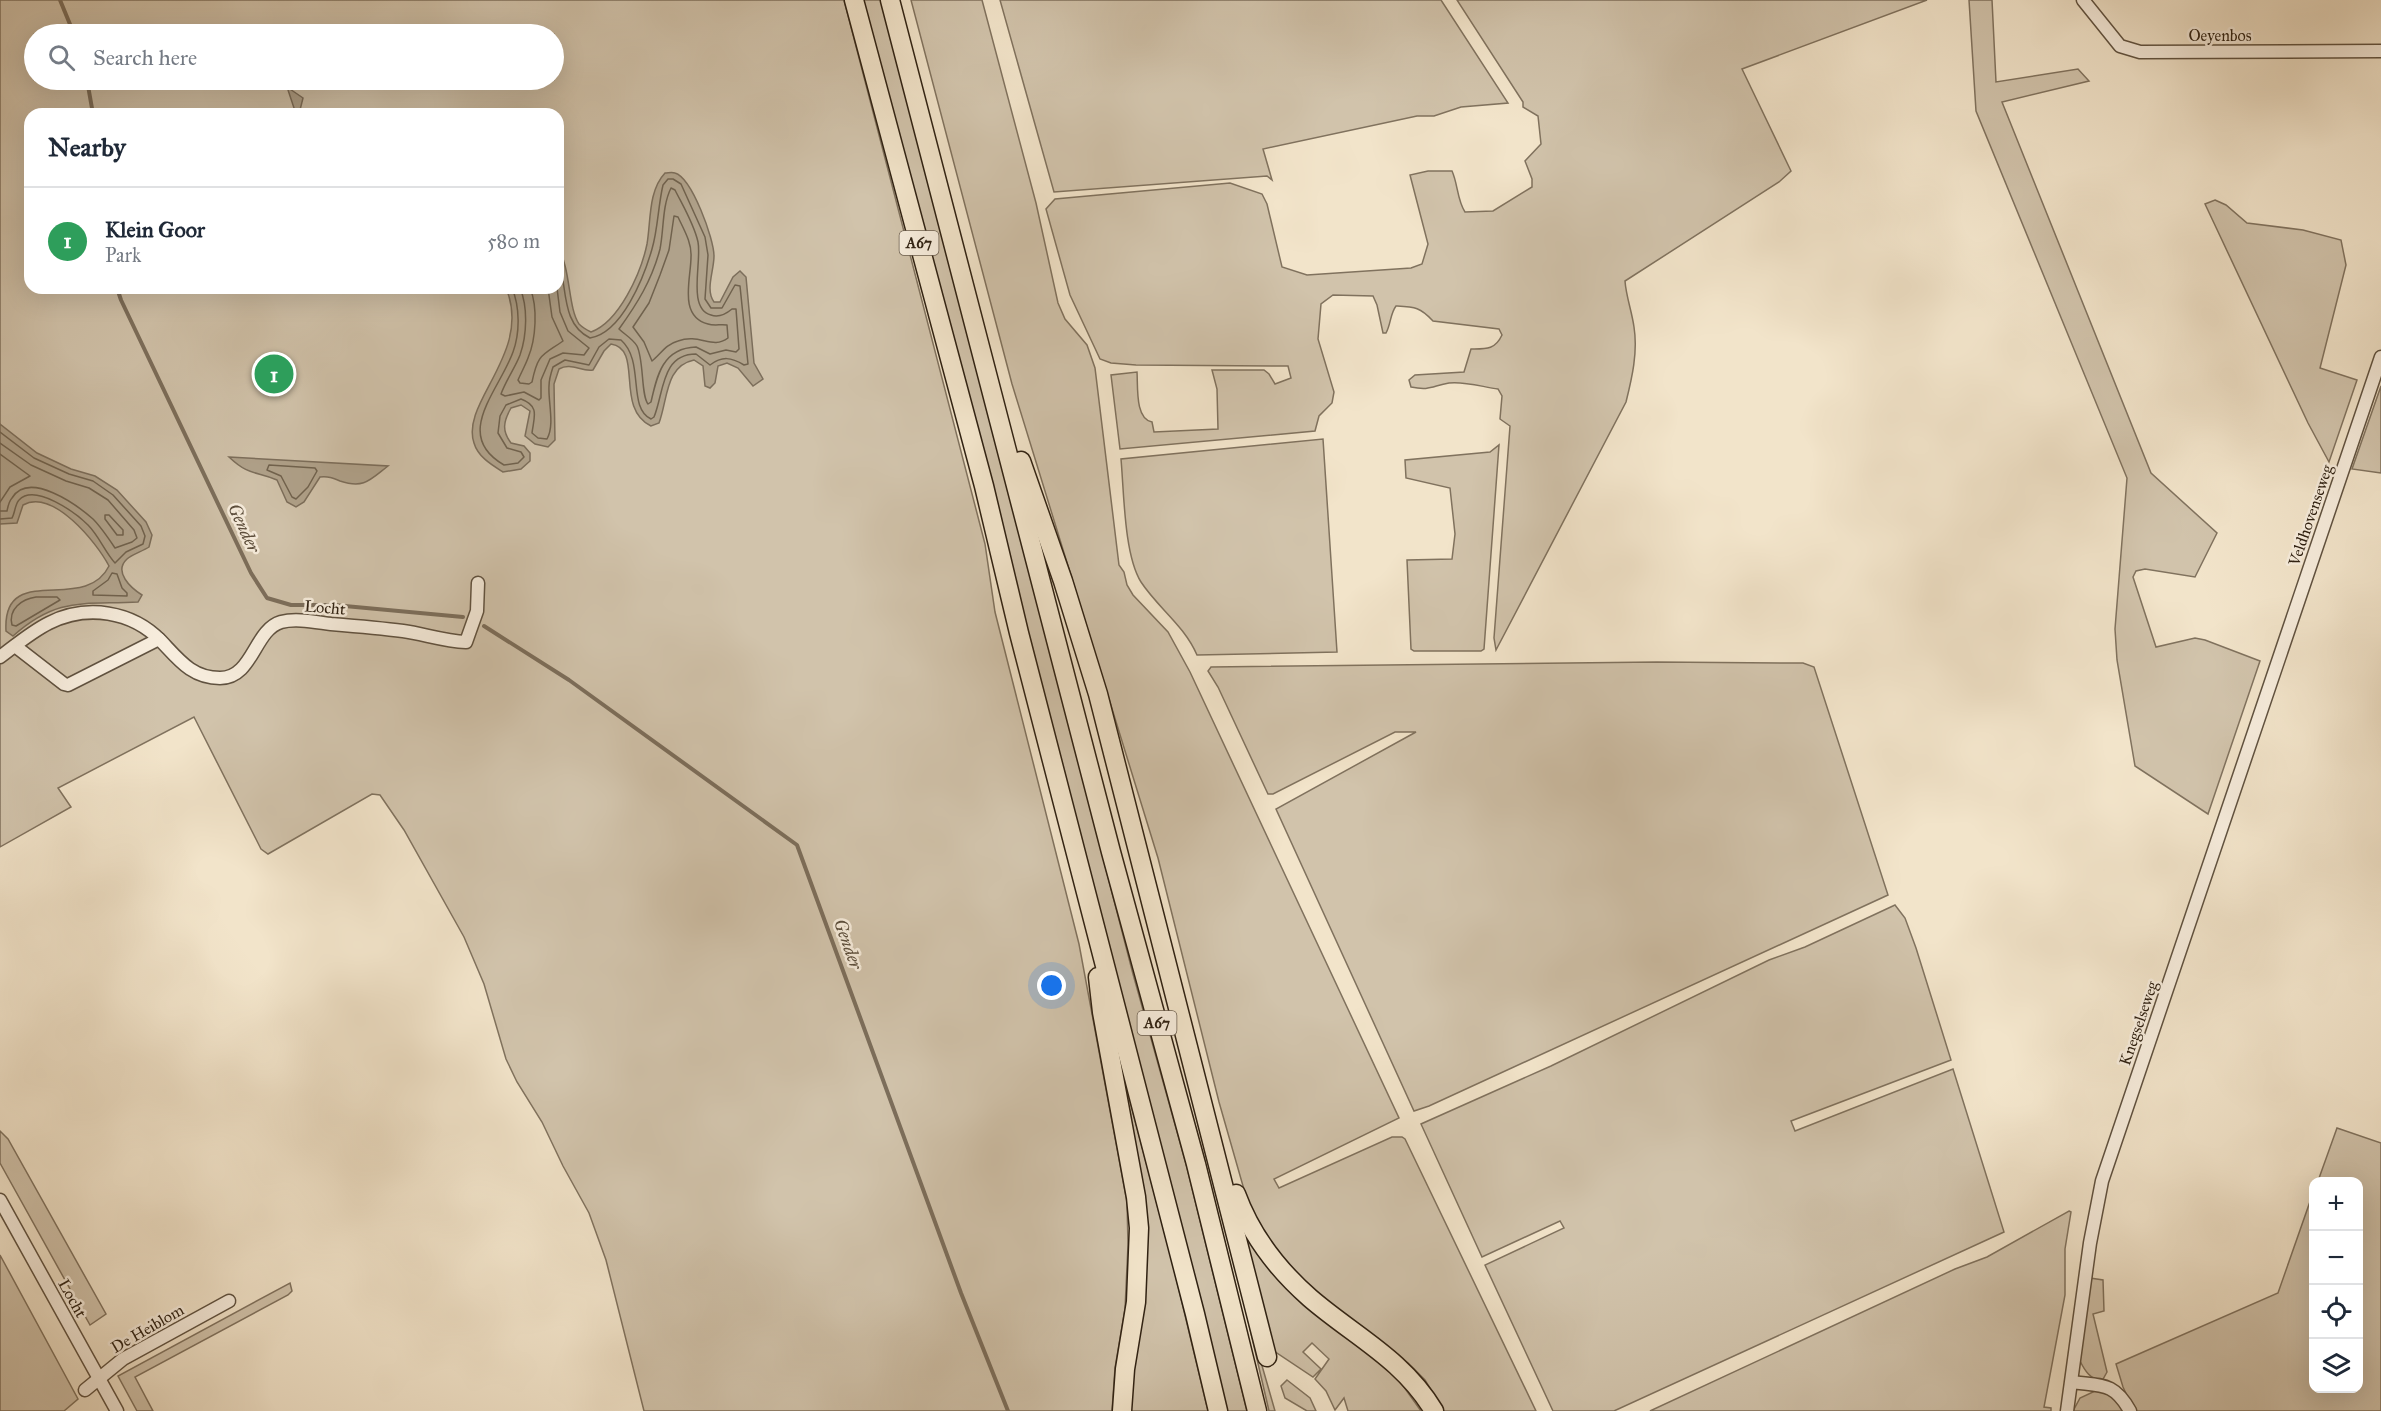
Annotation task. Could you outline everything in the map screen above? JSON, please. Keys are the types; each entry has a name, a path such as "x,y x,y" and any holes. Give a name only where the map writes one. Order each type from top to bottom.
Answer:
{"highway":[{"name":"A67","path":"855,0 984,486 1019,633 1218,1411"},
{"name":"A67","path":"890,0 1111,852 1196,1164 1257,1411"},
{"name":"A67","path":"995,402 1028,478 1098,693 1267,1357"},
{"name":"A67","path":"1091,912 1102,1012 1136,1197 1139,1228 1136,1302 1125,1369 1122,1411"},
{"name":"A67","path":"1207,1119 1239,1203 1255,1234 1284,1274 1311,1299 1373,1345 1409,1376 1434,1411"}],"street":[{"name":"Oeyenbos","path":"2083,0 2120,46 2140,52 2381,51"},
{"name":"Veldhovenseweg","path":"2270,683 2381,357"},
{"name":"Locht","path":"0,657 50,622 78,614 98,612 127,617 146,627 187,669 207,678 229,676 243,667 268,629 281,622 301,621 373,628 466,642 477,611 478,583"},
{"path":"15,646 68,685 159,639"},
{"name":"Knegselseweg","path":"2067,1411 2090,1243 2102,1181 2270,683"},
{"name":"Locht","path":"0,1200 117,1411"},
{"name":"De Heiblom","path":"85,1390 123,1359 230,1301"},
{"path":"2072,1382 2112,1389 2118,1393 2130,1411"}],"shaded area":[{"path":"0,0 844,0 985,544 995,612 1079,944 1127,1202 1128,1245 1125,1309 1115,1368 1112,1411 644,1411 606,1260 589,1213 542,1122 517,1082 506,1059 484,984 464,937 404,830 380,795 372,794 268,854 261,849 194,717 58,788 71,807 0,847"},
{"path":"862,0 882,0 1133,974 1186,1164 1247,1411 1225,1411"},
{"path":"911,0 982,0 1036,203 1058,303 1065,319 1087,345 1095,368 1119,565 1133,595 1168,632 1190,672 1399,1118 1274,1179 1279,1188 1392,1137 1405,1139 1536,1411 1444,1411 1425,1380 1408,1363 1314,1295 1265,1237 1249,1207 1219,1102 1158,858 1012,384"},
{"path":"1000,0 1441,0 1508,103 1461,107 1434,116 1417,116 1263,149 1272,180 1267,176 1054,192"},
{"path":"1457,0 1927,0 1742,69 1791,171 1779,182 1625,281 1634,327 1635,346 1626,402 1496,650 1494,638 1510,426 1500,419 1502,396 1498,389 1461,383 1427,388 1411,387 1409,380 1415,375 1464,372 1471,349 1486,349 1496,344 1502,335 1499,329 1433,321 1417,309 1396,306 1386,333 1383,333 1373,296 1333,295 1321,304 1318,339 1334,392 1332,403 1319,416 1315,431 1120,449 1111,375 1137,372 1140,409 1147,420 1152,422 1154,432 1218,429 1217,389 1212,370 1264,370 1275,384 1291,378 1288,366 1136,365 1111,363 1100,359 1070,295 1046,209 1055,199 1230,183 1262,194 1267,204 1282,267 1307,275 1411,268 1422,264 1428,244 1410,175 1428,171 1452,171 1465,212 1493,211 1532,187 1532,179 1525,161 1541,144 1538,116 1523,107 1523,102"},
{"path":"1969,0 1992,0 1996,82 2078,69 2089,81 2002,102 2151,473 2217,533 2195,577 2145,569 2136,571 2133,577 2156,647 2195,638 2260,661 2208,814 2135,766 2117,660 2115,629 2127,478 1976,111"},
{"path":"2215,200 2226,205 2247,223 2303,230 2341,240 2346,265 2320,368 2357,380 2329,462 2308,423 2205,204"},
{"path":"2381,386 2381,473 2352,469"},
{"path":"1323,439 1337,652 1197,655 1192,644 1141,582 1135,570 1128,540 1121,459"},
{"path":"1499,445 1484,649 1481,651 1414,651 1411,649 1407,560 1452,559 1455,534 1450,488 1406,478 1405,460 1490,452"},
{"path":"1657,662 1803,663 1814,667 1888,895 1414,1111 1276,809 1416,732 1395,732 1273,794 1268,794 1218,687 1208,671 1211,667"},
{"path":"1895,905 1905,918 1916,948 1951,1060 1791,1121 1795,1131 1953,1069 2004,1232 1614,1411 1553,1411 1485,1265 1564,1228 1560,1221 1482,1257 1421,1124 1551,1066 1769,960 1805,947"},
{"path":"1119,1059 1172,1261 1208,1411 1126,1411 1140,1302"},
{"path":"2337,1128 2381,1143 2381,1411 2134,1411 2116,1364 2278,1293 2309,1204 2309,1393 2363,1393 2363,1177 2319,1177"},
{"path":"0,1131 8,1139 106,1314 90,1325 0,1163"},
{"path":"2069,1211 2071,1212 2065,1249 2065,1295 2044,1407 2051,1408 2051,1411 1650,1411 1955,1269 1987,1257"},
{"path":"1239,1213 1253,1241 1389,1366 1421,1411 1348,1411 1344,1398 1335,1410 1326,1391 1315,1379 1329,1359 1312,1343 1303,1352 1321,1369 1313,1377 1271,1349"},
{"path":"0,1255 78,1399 64,1411 0,1411"},
{"path":"2090,1278 2103,1280 2104,1311 2093,1314 2107,1372 2102,1381 2088,1374 2080,1361"},
{"path":"290,1283 292,1291 288,1295 135,1377 153,1411 137,1411 118,1376"},
{"path":"1244,1303 1275,1411 1269,1411"},
{"path":"1287,1380 1310,1398 1316,1411 1307,1411 1285,1398 1281,1386"},
{"path":"2095,1391 2112,1394 2125,1411 2073,1411 2080,1398"}],"water":[{"path":"288,90 303,98 300,108 294,108"},
{"path":"665,173 675,173 682,177 701,210 713,248 710,292 714,302 720,302 733,277 740,271 746,277 754,363 763,379 753,386 738,368 727,363 718,366 715,383 710,388 705,386 703,366 694,360 685,363 678,369 669,385 659,423 651,426 640,418 634,406 626,356 621,348 611,344 593,370 568,366 559,369 554,384 555,440 548,447 535,444 525,436 530,411 521,405 511,408 505,422 506,434 511,443 524,446 530,453 530,461 521,469 503,472 486,460 476,448 472,427 477,411 504,355 510,334 512,312 508,294 564,294 564,263 575,317 579,324 591,332 601,327 619,307 640,269 647,244 653,197"},
{"path":"0,424 37,453 71,469 95,476 117,490 146,522 152,535 149,547 127,559 122,569 125,579 142,595 138,602 72,605 58,608 29,623 13,636 6,631 8,610 17,598 31,592 82,587 98,580 109,566 95,544 73,520 47,504 35,502 23,505 17,523 0,524"},
{"path":"229,457 388,466 366,482 355,484 320,477 304,502 296,507 287,502 277,480 247,470"}],"waterway":[{"name":"Gender","path":"60,0 70,24"},
{"name":"Gender","path":"89,90 92,108"},
{"name":"Gender","path":"119,294 251,573 267,598 291,605 334,605 463,617"},
{"name":"Gender","path":"484,626 569,680 797,845 961,1293 1008,1411"}],"place":[{"name":"Klein Goor","path":"274,374"}]}
